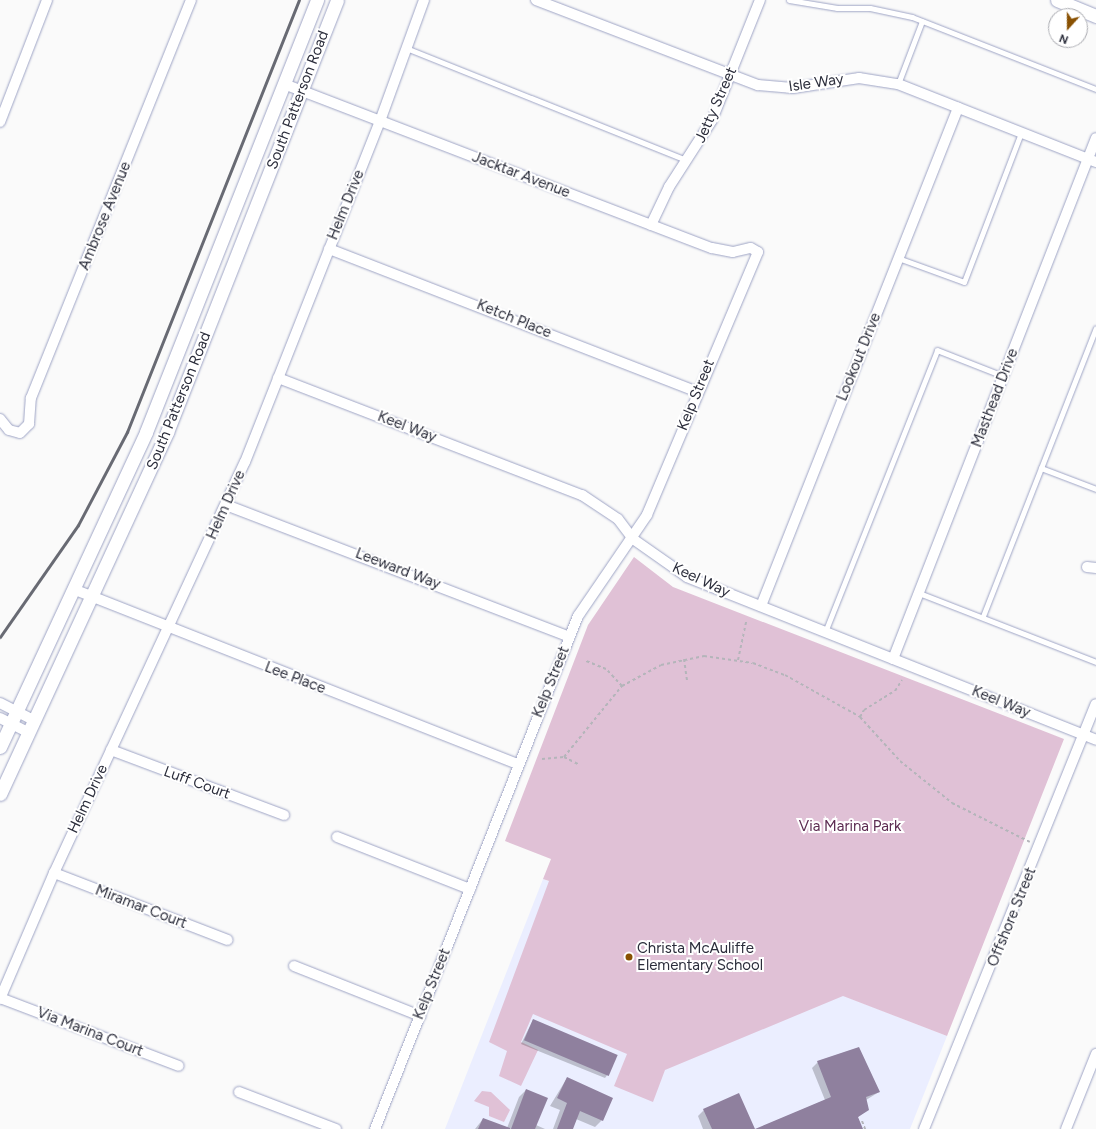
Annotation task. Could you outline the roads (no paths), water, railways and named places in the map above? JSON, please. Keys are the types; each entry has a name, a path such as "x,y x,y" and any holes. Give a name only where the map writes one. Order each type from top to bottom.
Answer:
{"street":[{"path":"0,122 47,0"},
{"name":"Ambrose Avenue","path":"0,419 13,432 23,432 29,424 31,398 191,0"},
{"name":"South Patterson Road","path":"0,747 9,718 73,589 149,426 317,0"},
{"name":"South Patterson Road","path":"0,794 167,432 337,0"},
{"name":"Helm Drive","path":"0,998 54,873 226,504 278,378 380,121 405,47 424,0"},
{"name":"Isle Way","path":"536,0 729,76 776,88 859,78 898,84 1092,161"},
{"name":"Jetty Street","path":"651,225 665,193 689,161 712,120 760,0"},
{"path":"1057,0 1096,16"},
{"name":"Jacktar Avenue","path":"284,84 725,252 751,248 758,252"},
{"name":"Lookout Drive","path":"761,606 958,108"},
{"name":"Masthead Drive","path":"893,659 1003,376 1092,161 1096,138"},
{"name":"Ketch Place","path":"329,249 697,392"},
{"name":"Kelp Street","path":"375,1129 569,637 591,592 633,539 653,503 697,392 758,252"},
{"name":"Keel Way","path":"278,378 582,494 618,519 633,539 687,578 761,606 1096,740"},
{"name":"Leeward Way","path":"226,504 569,637"},
{"name":"Lee Place","path":"73,589 518,764"},
{"path":"0,703 9,718 28,732"},
{"name":"Offshore Street","path":"924,1129 1096,704"},
{"path":"9,718 34,720"},
{"name":"Luff Court","path":"111,750 284,815"},
{"path":"338,837 470,889"},
{"name":"Miramar Court","path":"54,873 228,940"},
{"path":"294,966 420,1016"},
{"name":"Via Marina Court","path":"0,998 179,1066"},
{"path":"1066,1129 1096,1054"},
{"path":"239,1092 336,1129"}],"lane":[{"path":"789,0 892,12 922,21 1096,89"},
{"path":"898,84 922,21"},
{"path":"405,47 689,161"},
{"path":"898,258 964,282 1021,133"},
{"path":"983,616 1096,328"},
{"path":"825,632 936,350 1003,376"},
{"path":"1041,468 1096,489"},
{"path":"919,593 983,616 1096,662"}],"railway":[{"path":"0,637 78,525 127,432 299,0"}],"place":[{"name":"Christa McAuliffe Elementary School","path":"629,957"}],"park label":[{"name":"Via Marina Park","path":"850,827"}]}
